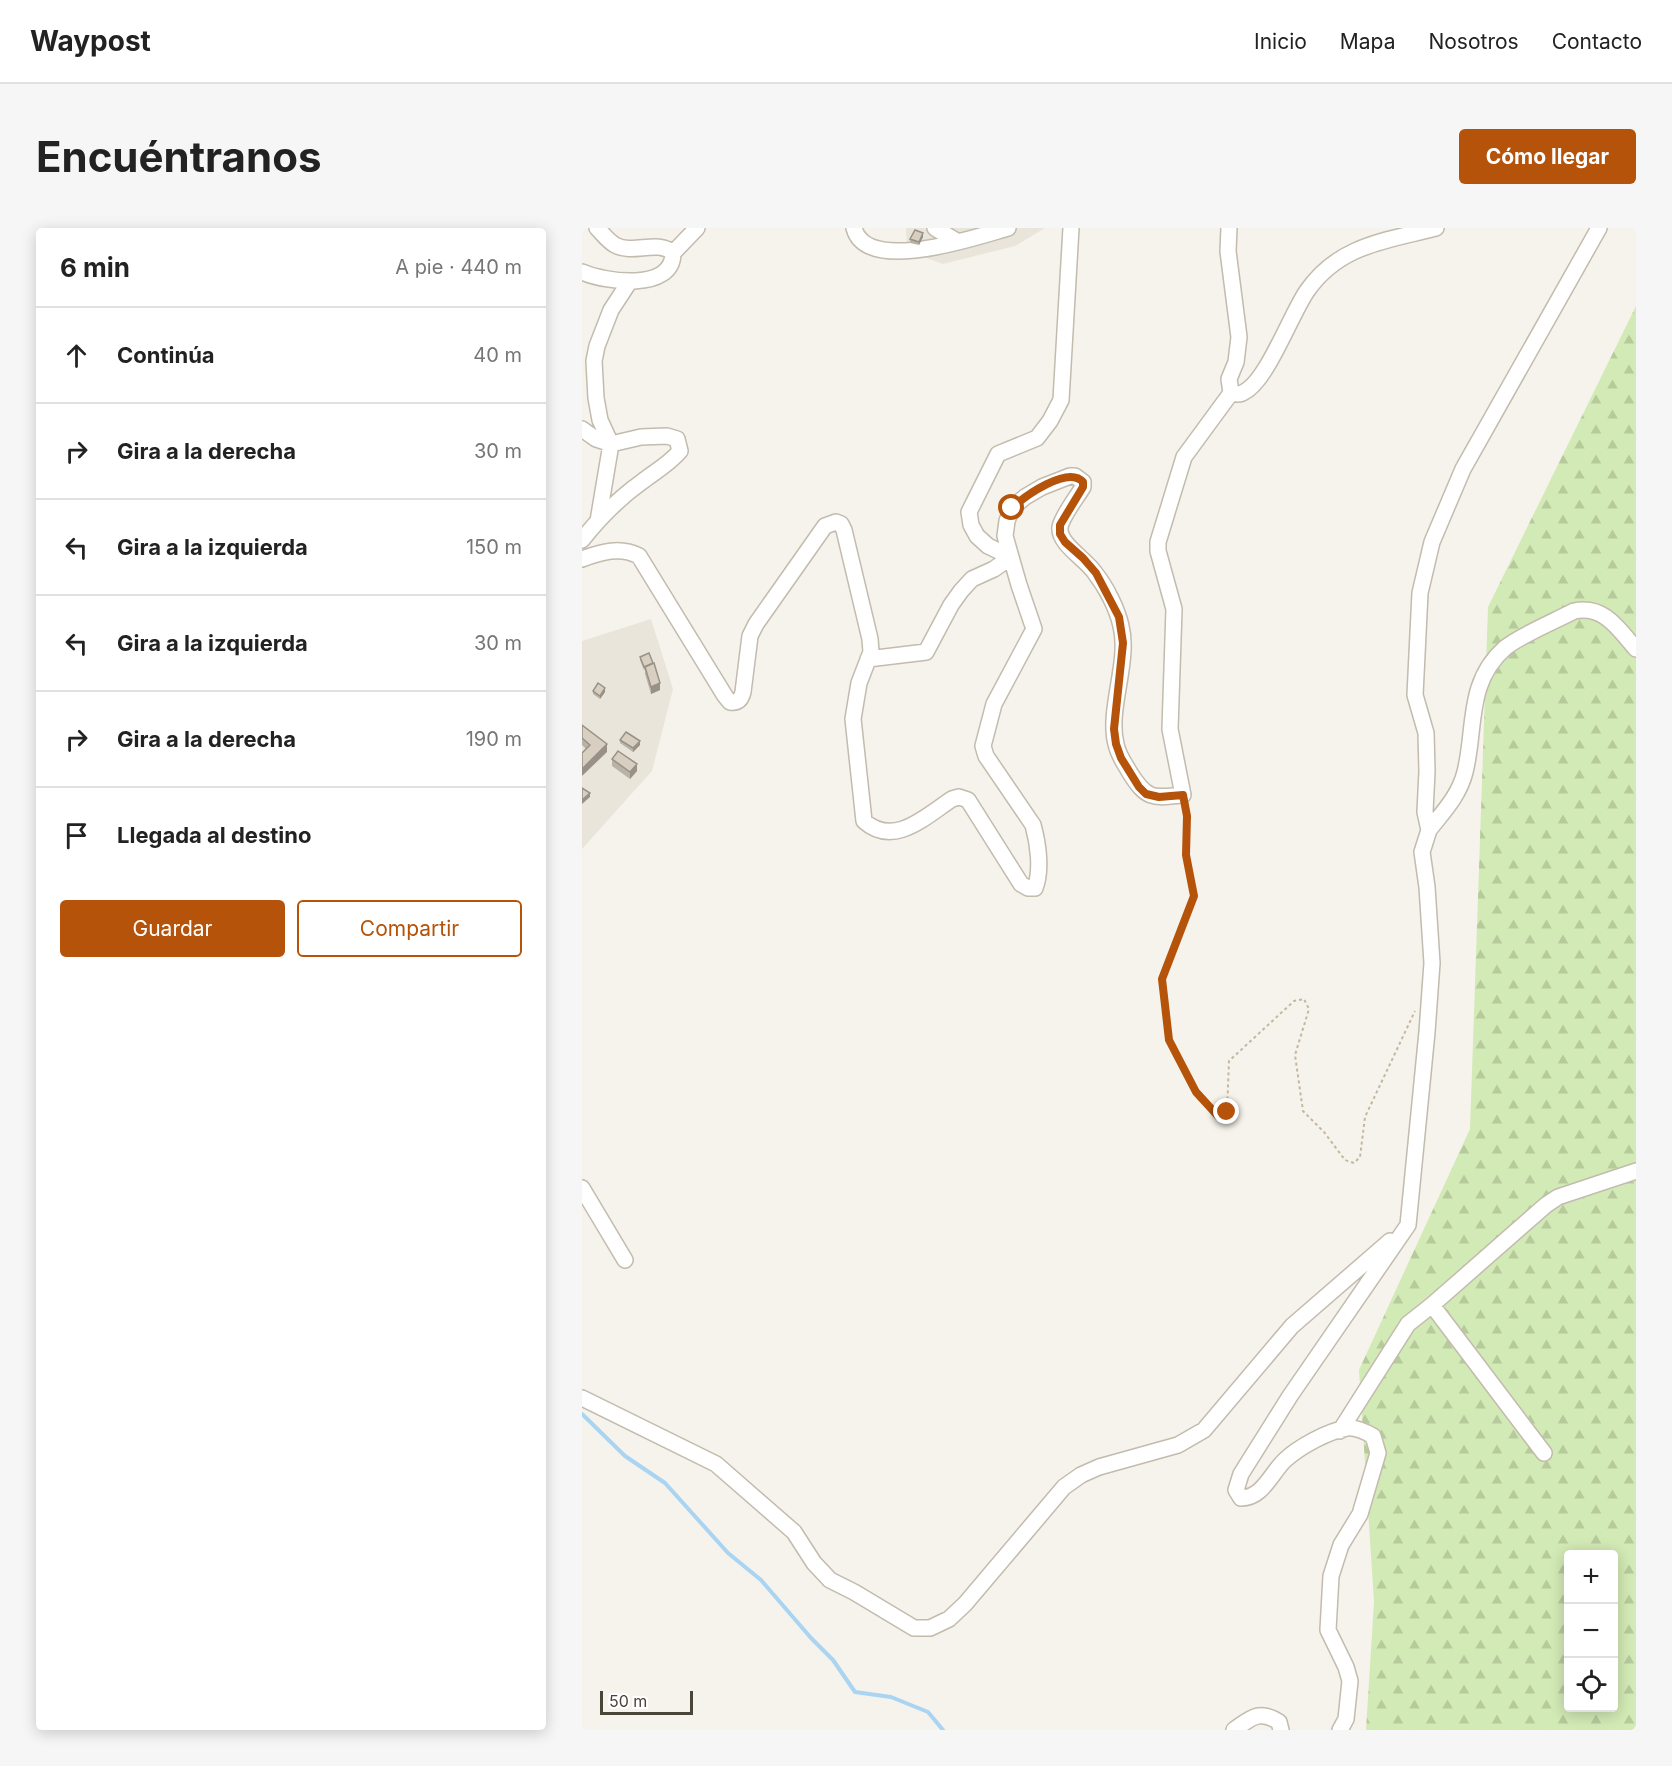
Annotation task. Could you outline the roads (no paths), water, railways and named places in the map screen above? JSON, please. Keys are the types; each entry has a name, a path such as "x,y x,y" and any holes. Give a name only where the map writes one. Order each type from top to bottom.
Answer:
{"street":[{"path":"597,228 616,246 629,249 669,249 673,253"},
{"path":"582,272 612,281 630,281 660,275 668,269 673,253 697,228"},
{"path":"854,228 856,237 867,246 914,251 1008,228"},
{"path":"935,228 958,242"},
{"path":"1011,557 988,546 977,536 971,525 969,512 998,454 1036,438 1050,421 1061,400 1071,228"},
{"path":"582,559 612,550 628,550 639,556 725,696 730,702 735,702 740,700 743,692 750,636 756,624 825,526 836,522 841,524 870,639 871,652 859,683 853,719 864,821 873,829 887,832 898,831 952,799 959,797 968,800 1021,884 1028,888 1035,888 1038,879 1034,825 986,756 983,746 994,704 1034,628 1005,536 1006,521 1012,508 1024,497 1070,476 1080,479 1083,487 1060,525 1060,534 1096,573 1121,623 1123,643 1114,729 1116,744 1121,758 1146,794 1159,797 1183,795 1170,729 1174,609 1158,551 1158,542 1184,457 1231,393 1229,379 1236,362 1239,338 1228,251 1229,228"},
{"path":"1231,393 1245,392 1260,377 1306,292 1321,272 1349,252 1436,228"},
{"path":"1429,831 1425,812 1428,771 1426,733 1414,695 1420,593 1432,542 1462,469 1599,228"},
{"path":"588,528 611,444 600,420 594,361 610,310 630,281"},
{"path":"582,429 596,439 611,444 641,437 667,436 677,439 680,451 670,462 610,507 588,528"},
{"path":"868,659 926,651 961,591 972,579 994,569 1011,557"},
{"path":"1340,1730 1346,1719 1350,1681 1346,1667 1328,1630 1331,1576 1341,1545 1360,1514 1378,1453 1373,1436 1367,1432 1348,1428 1340,1431 1304,1446 1284,1461 1261,1490 1249,1498 1241,1498 1236,1490 1241,1474 1290,1396 1408,1225 1432,963 1427,887 1422,852 1429,831 1456,796 1465,772 1475,697 1488,669 1507,646 1574,611 1583,609 1602,613 1612,620 1636,648"},
{"path":"1340,1431 1408,1324 1546,1205 1558,1197 1636,1171"},
{"path":"582,1188 625,1260"},
{"path":"583,1399 716,1464 794,1532 814,1563 830,1580 914,1628 930,1628 949,1619 965,1604 1064,1487 1080,1475 1099,1467 1178,1445 1204,1430 1292,1326 1408,1225"},
{"path":"1432,1305 1544,1453"},
{"path":"1234,1730 1252,1717 1262,1715 1279,1722 1281,1730"}],"waterway":[{"path":"582,1414 625,1456 665,1483 728,1553 761,1580 833,1660 855,1692 891,1697 928,1712 943,1730"}]}
